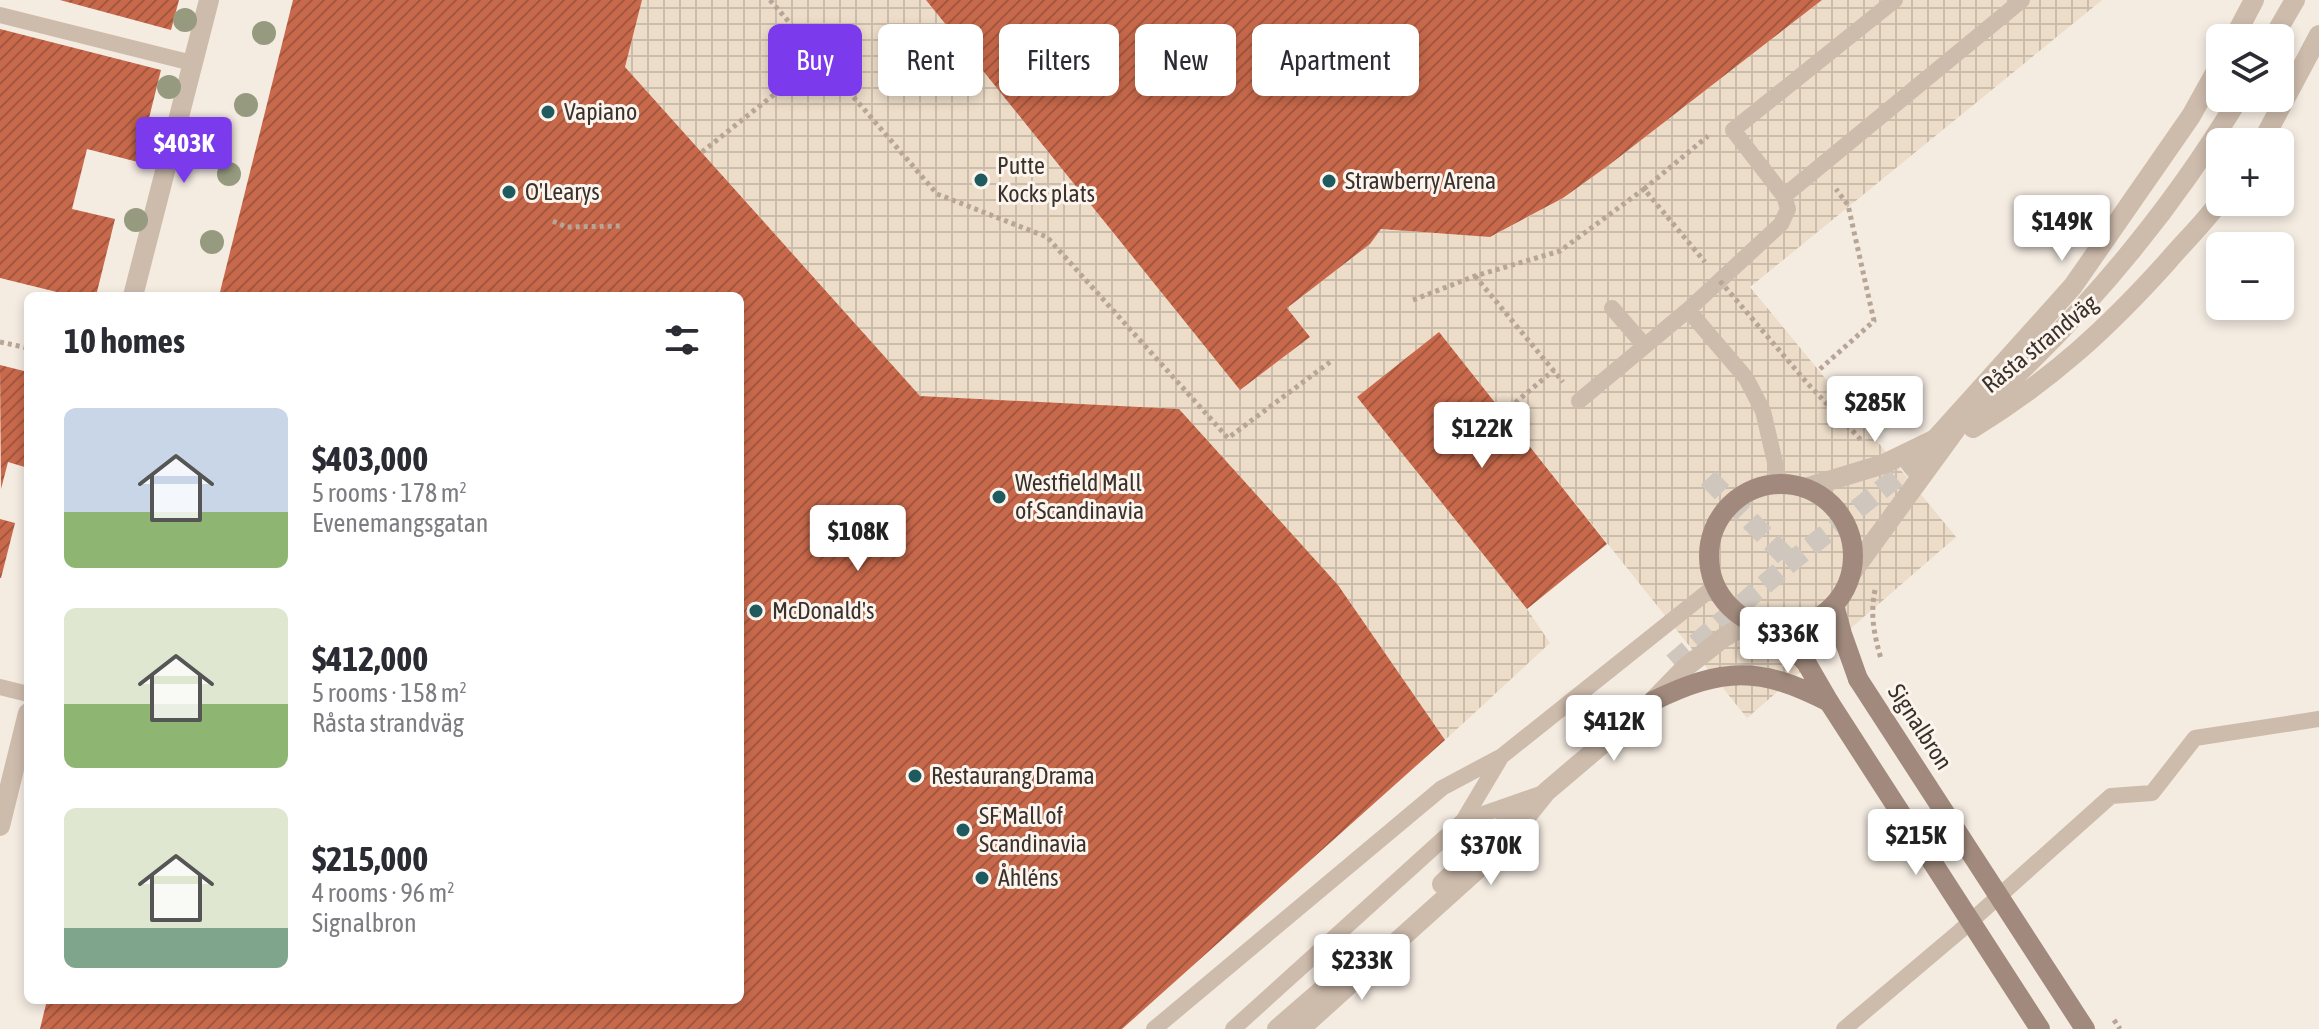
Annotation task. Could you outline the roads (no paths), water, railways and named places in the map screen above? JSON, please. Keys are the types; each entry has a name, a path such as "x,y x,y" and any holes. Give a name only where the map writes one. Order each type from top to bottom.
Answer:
{"street":[{"path":"134,292 209,0"},
{"path":"2241,24 2254,0"},
{"path":"2281,24 2295,0"},
{"path":"2270,128 2318,42"},
{"name":"Råsta strandväg","path":"2206,89 2191,116 2073,286 1912,465 2023,397 2090,343 2207,216"},
{"name":"Råsta strandväg","path":"1852,572 1956,429 2011,382 2091,299 2151,228 2205,154 2230,112"},
{"name":"Råsta strandväg","path":"1805,488 1884,464 1956,429"},
{"path":"1780,484 1805,488 1827,501 1844,521 1853,546 1852,572 1845,590 1834,605 1817,619 1797,627 1776,628 1750,622 1730,607 1715,586 1709,563 1711,540 1720,517 1736,500 1757,488 1780,484"},
{"name":"Signalbron","path":"1834,605 1858,679 2085,1029"},
{"path":"1300,1029 1501,848 1546,792 1653,701 1686,667 1723,638 1750,622"},
{"path":"1776,628 1807,664 2040,1029"},
{"path":"1277,1029 1405,918 1673,663"},
{"path":"1653,701 1696,682 1728,675 1762,676 1795,684 1829,702"},
{"path":"0,826 24,729"}],"lane":[{"path":"1579,401 1688,310 1781,224 1788,209 1784,196 1733,130 1895,0"},
{"path":"1784,196 2022,0"},
{"path":"0,15 192,63"},
{"path":"1612,308 1645,346"},
{"path":"1688,310 1746,378 1763,411 1780,484"},
{"path":"1154,1029 1442,788 1502,756 1715,586"},
{"path":"0,687 24,693"},
{"path":"1844,1029 1960,931 2111,796 2152,793 2195,738 2319,719"},
{"path":"1233,1029 1463,821 1502,756"},
{"path":"1463,821 1546,792"}],"tunnel":[{"path":"1673,663 1791,562 1912,465"},
{"path":"1708,478 1791,562"}],"place":[{"name":"Vapiano","path":"548,112"},
{"name":"Putte Kocks plats","path":"981,180"},
{"name":"Strawberry Arena","path":"1329,181"},
{"name":"O'Learys","path":"509,192"},
{"name":"Westfield Mall of Scandinavia","path":"999,497"},
{"name":"McDonald's","path":"756,611"},
{"name":"Restaurang Drama","path":"915,776"},
{"name":"SF Mall of Scandinavia","path":"963,830"},
{"name":"Åhléns","path":"982,878"}]}
